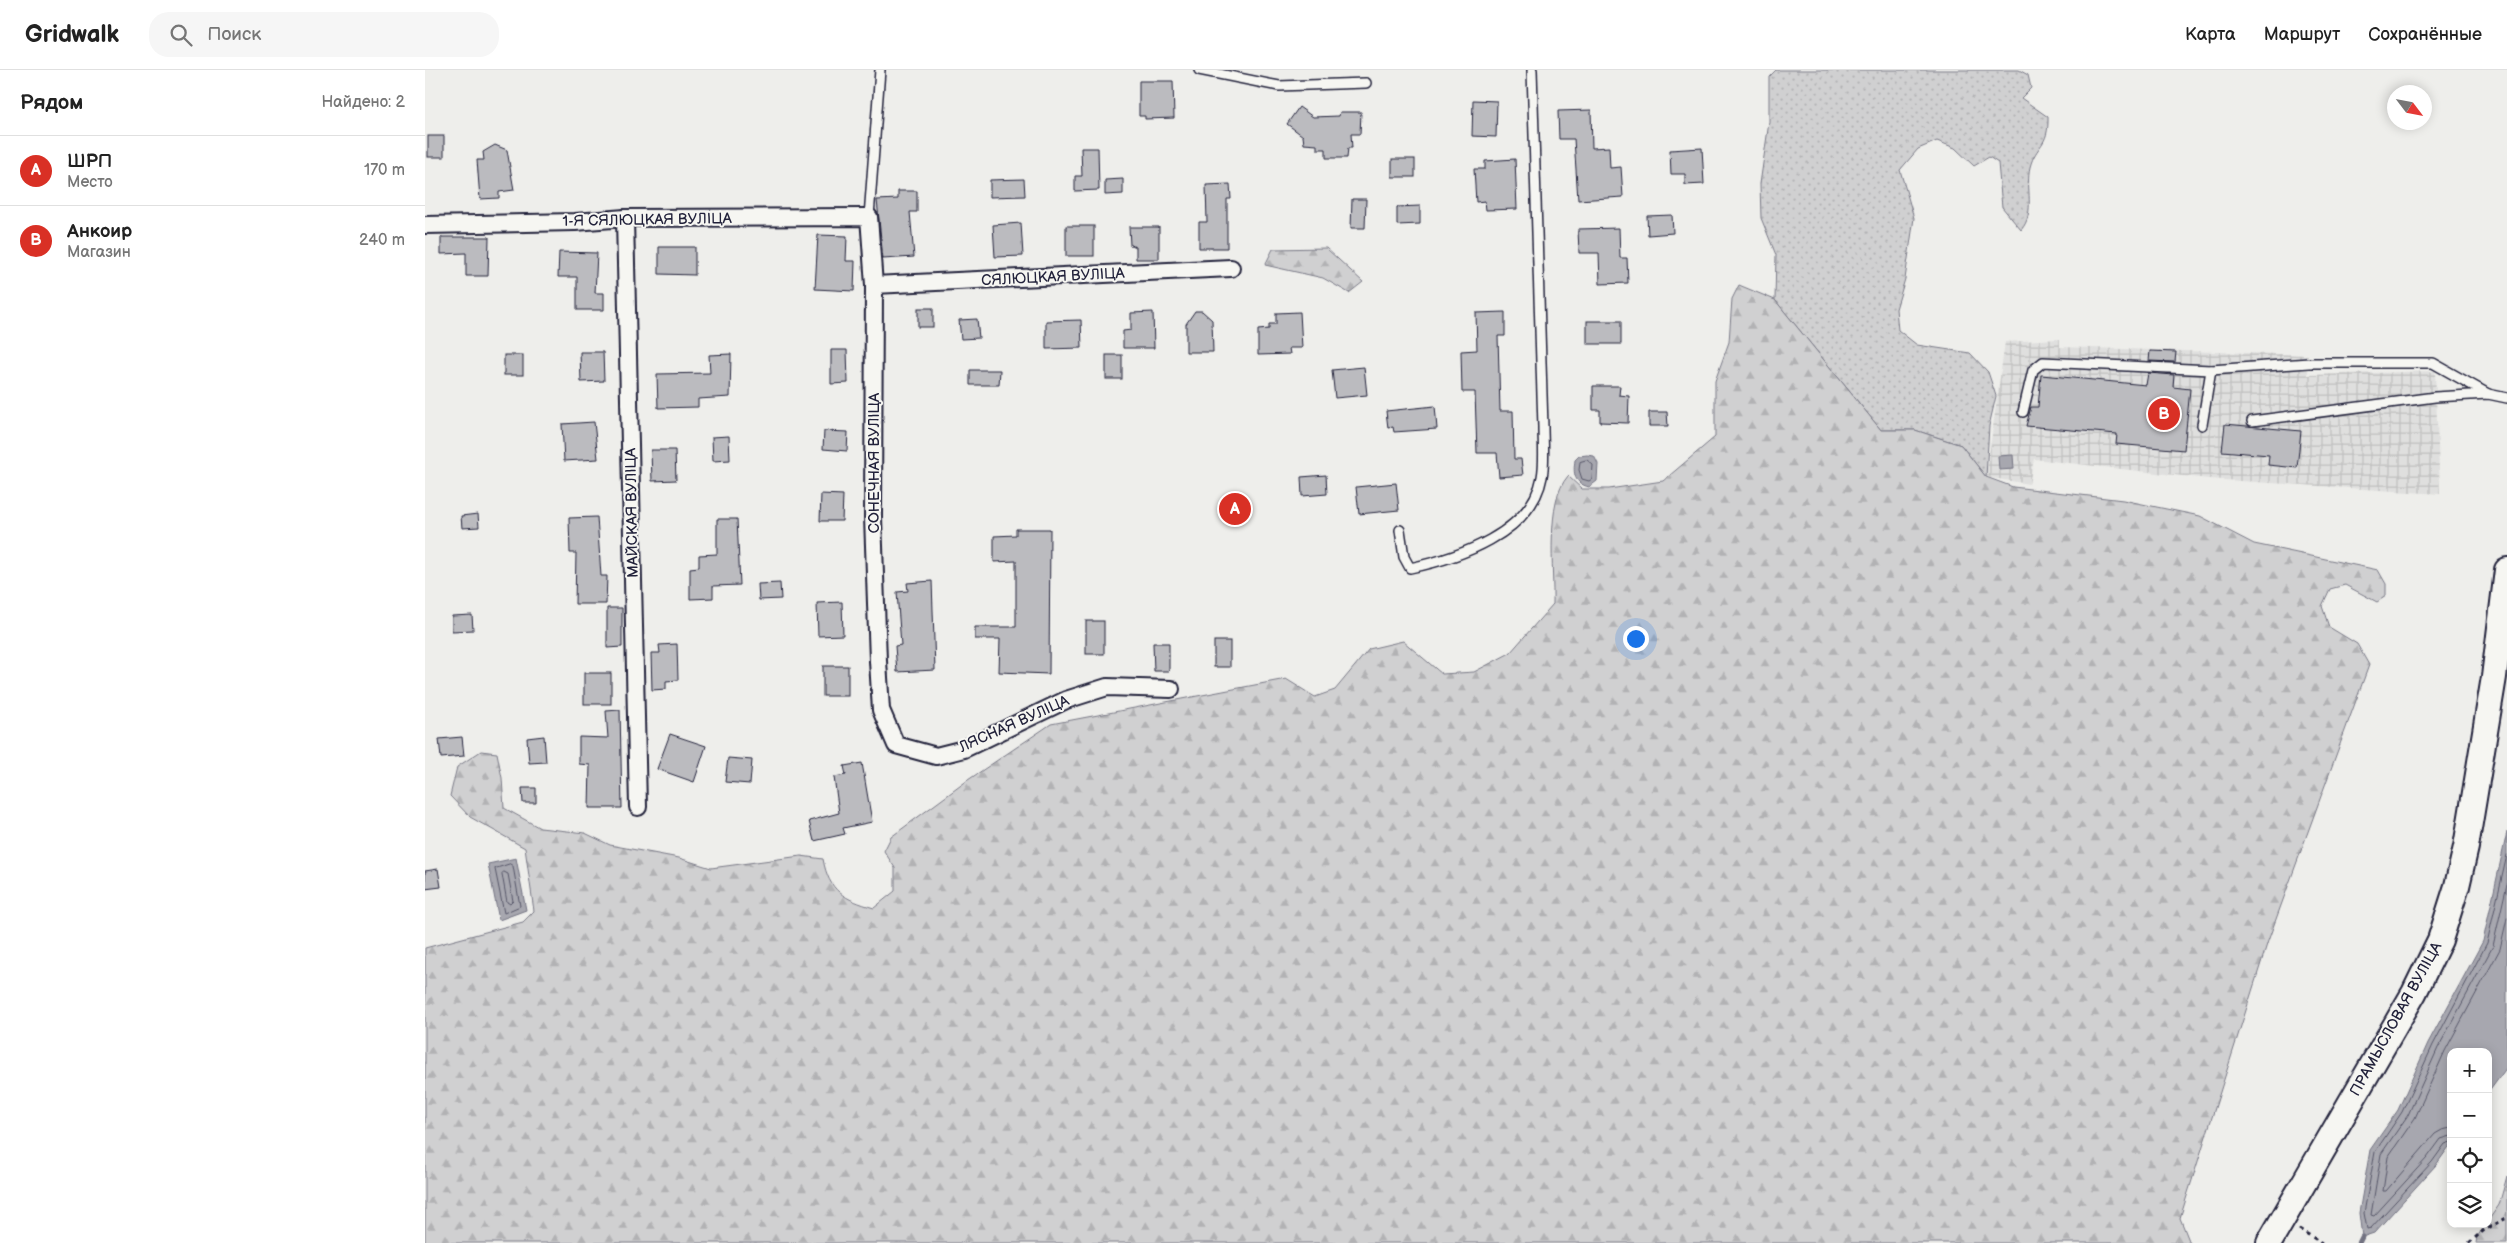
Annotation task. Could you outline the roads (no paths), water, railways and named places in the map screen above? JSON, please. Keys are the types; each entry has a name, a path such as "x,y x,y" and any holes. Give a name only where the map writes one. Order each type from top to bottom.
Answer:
{"street":[{"name":"1-Я СЯЛЮЦКАЯ ВУЛІЦА","path":"425,225 575,222 625,218 869,217"},
{"name":"СОНЕЧНАЯ ВУЛІЦА","path":"869,217 874,285 873,517 881,710"},
{"name":"МАЙСКАЯ ВУЛІЦА","path":"625,218 638,807"},
{"name":"СЯЛЮЦКАЯ ВУЛІЦА","path":"874,285 1231,268"},
{"name":"ПРАМЫСЛОВАЯ ВУЛІЦА","path":"2269,1243 2414,993 2440,940 2457,886 2466,847 2494,676 2507,570"},
{"name":"ЛЯСНАЯ ВУЛІЦА","path":"881,710 896,745 936,756 964,749 1066,700 1107,687 1171,689"}],"lane":[{"path":"869,217 881,70"},
{"path":"1199,70 1279,86 1366,83"},
{"path":"1400,530 1404,556 1410,568 1441,561 1508,530 1528,510 1542,478 1543,427 1532,70"},
{"path":"2023,412 2033,370 2043,362 2211,370 2309,363 2433,363 2488,394"},
{"path":"2202,425 2211,370"},
{"path":"2252,421 2435,397 2488,394 2507,398"}],"water":[{"path":"2013,455 2014,469 1999,470 1998,456"},
{"path":"1579,456 1594,456 1598,464 1597,481 1589,487 1577,480 1574,470 1575,460"},
{"path":"2507,832 2507,1067 2492,1088 2492,1048 2447,1048 2447,1150 2436,1165 2374,1233 2362,1237 2359,1213 2370,1150 2398,1110 2428,1043 2483,941"},
{"path":"516,858 526,910 499,920 488,864"}],"waterway":[{"path":"2359,1243 2362,1237"}],"place":[{"name":"Анкоир","path":"2164,414"},
{"name":"ШРП","path":"1235,509"}]}
